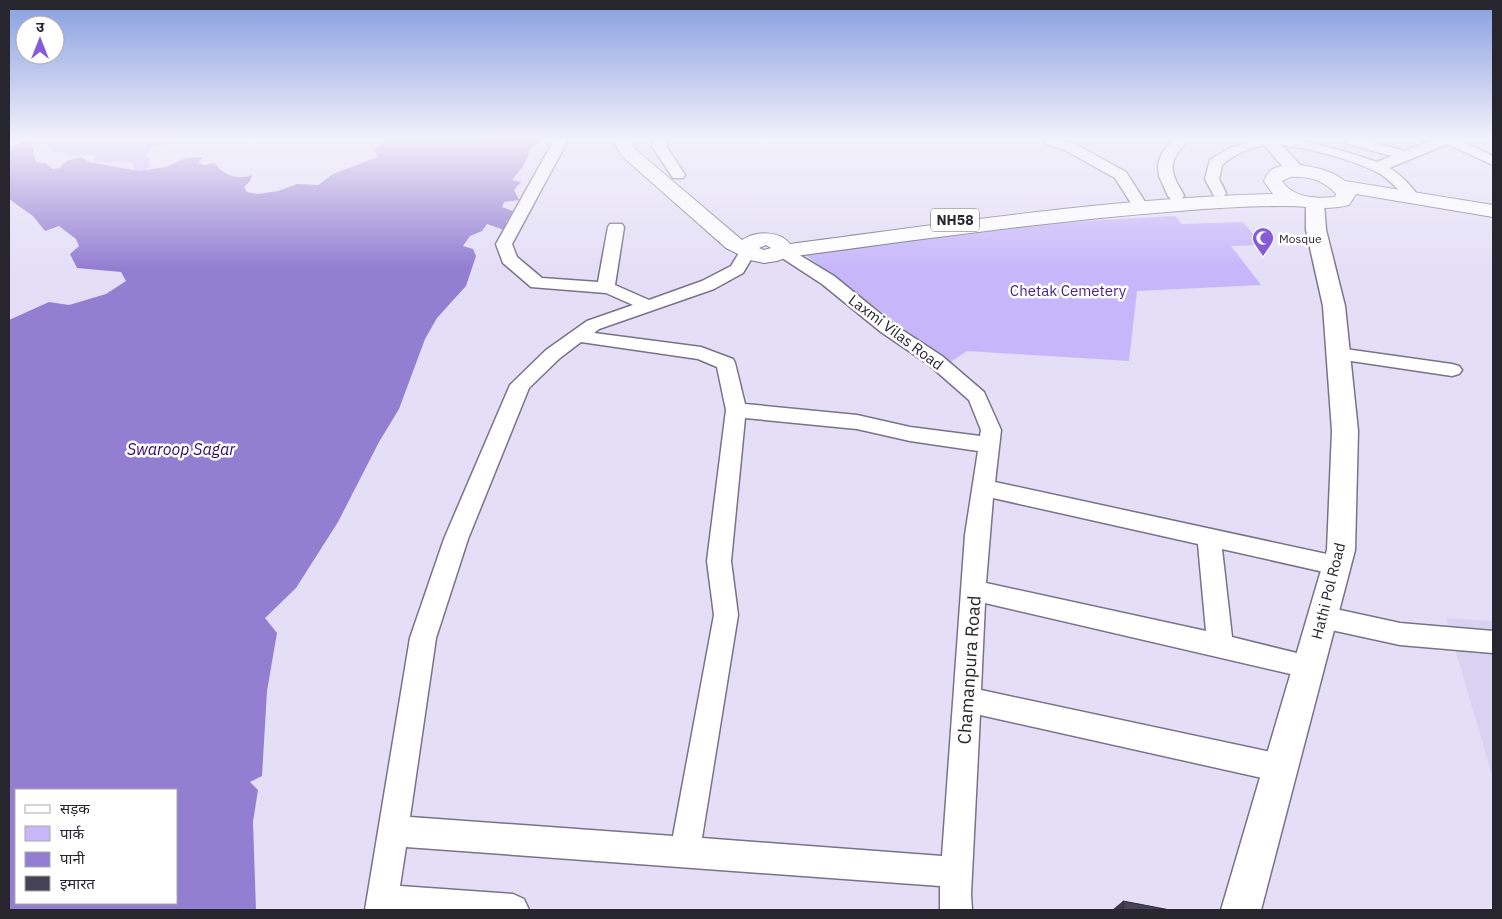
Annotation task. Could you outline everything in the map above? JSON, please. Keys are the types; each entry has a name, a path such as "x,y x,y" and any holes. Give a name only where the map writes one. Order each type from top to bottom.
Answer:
{"highway":[{"name":"Laxmi Vilas Road","path":"663,183 733,244 768,245"},
{"path":"688,183 724,212"},
{"name":"NH58","path":"1275,183 1275,186 1284,193 1385,203 1493,220"},
{"name":"NH58","path":"1322,183 1324,197"},
{"name":"NH58","path":"768,245 1014,220 1139,204 1176,196 1219,194 1275,186"},
{"name":"NH58","path":"1139,204 1324,197 1411,197 1493,211"},
{"path":"745,227 768,245"}],"main road":[{"name":"Hathi Pol Road","path":"1241,910 1340,550 1345,431 1334,306 1316,230 1324,197"}],"street":[{"path":"537,183 504,244 509,259 537,283 616,290 646,305"},
{"path":"1126,183 1139,204"},
{"path":"1170,183 1176,196"},
{"path":"1214,183 1219,194"},
{"path":"1399,183 1406,188 1411,197"},
{"path":"606,288 616,227"},
{"path":"514,910 382,905 423,638 456,540 520,385 552,354 593,325 708,285 737,269 768,245"},
{"name":"Laxmi Vilas Road","path":"768,245 828,280 887,328 935,360 977,397 990,437"},
{"path":"577,336 701,353 726,363 736,410 719,561 726,615 685,852"},
{"path":"1338,354 1452,370"},
{"path":"736,410 857,422 910,434 990,437"},
{"name":"Chamanpura Road","path":"956,910 956,872 977,535 990,437"},
{"path":"983,488 1337,565"},
{"path":"1209,537 1220,646"},
{"path":"974,590 1308,666"},
{"path":"1322,617 1400,634 1493,642"},
{"path":"967,700 1280,768"},
{"path":"393,831 956,872"}],"shaded area":[{"path":"1446,618 1493,621 1493,778"}],"green space":[{"name":"Chetak Cemetery","path":"1175,216 1182,224 1243,222 1262,245 1231,246 1261,285 1137,291 1129,361 967,351 949,363 804,254 1050,223"}],"water":[{"name":"Swaroop Sagar","path":"9,183 248,183 244,187 247,192 258,194 278,191 297,184 318,185 321,183 520,183 514,190 519,200 504,202 502,207 518,213 506,221 507,231 487,224 482,231 470,236 463,246 473,249 476,256 466,286 437,318 425,339 399,409 379,442 338,522 296,588 265,618 277,633 267,691 262,776 250,782 258,790 253,822 256,910 9,910 9,320 49,302 69,305 106,294 126,281 121,272 77,268 70,254 79,246 76,239 59,226 45,231 33,216 9,199"}],"building":[{"path":"1123,901 1170,910 1124,910"}],"place":[{"name":"Mosque","path":"1263,257"}]}
